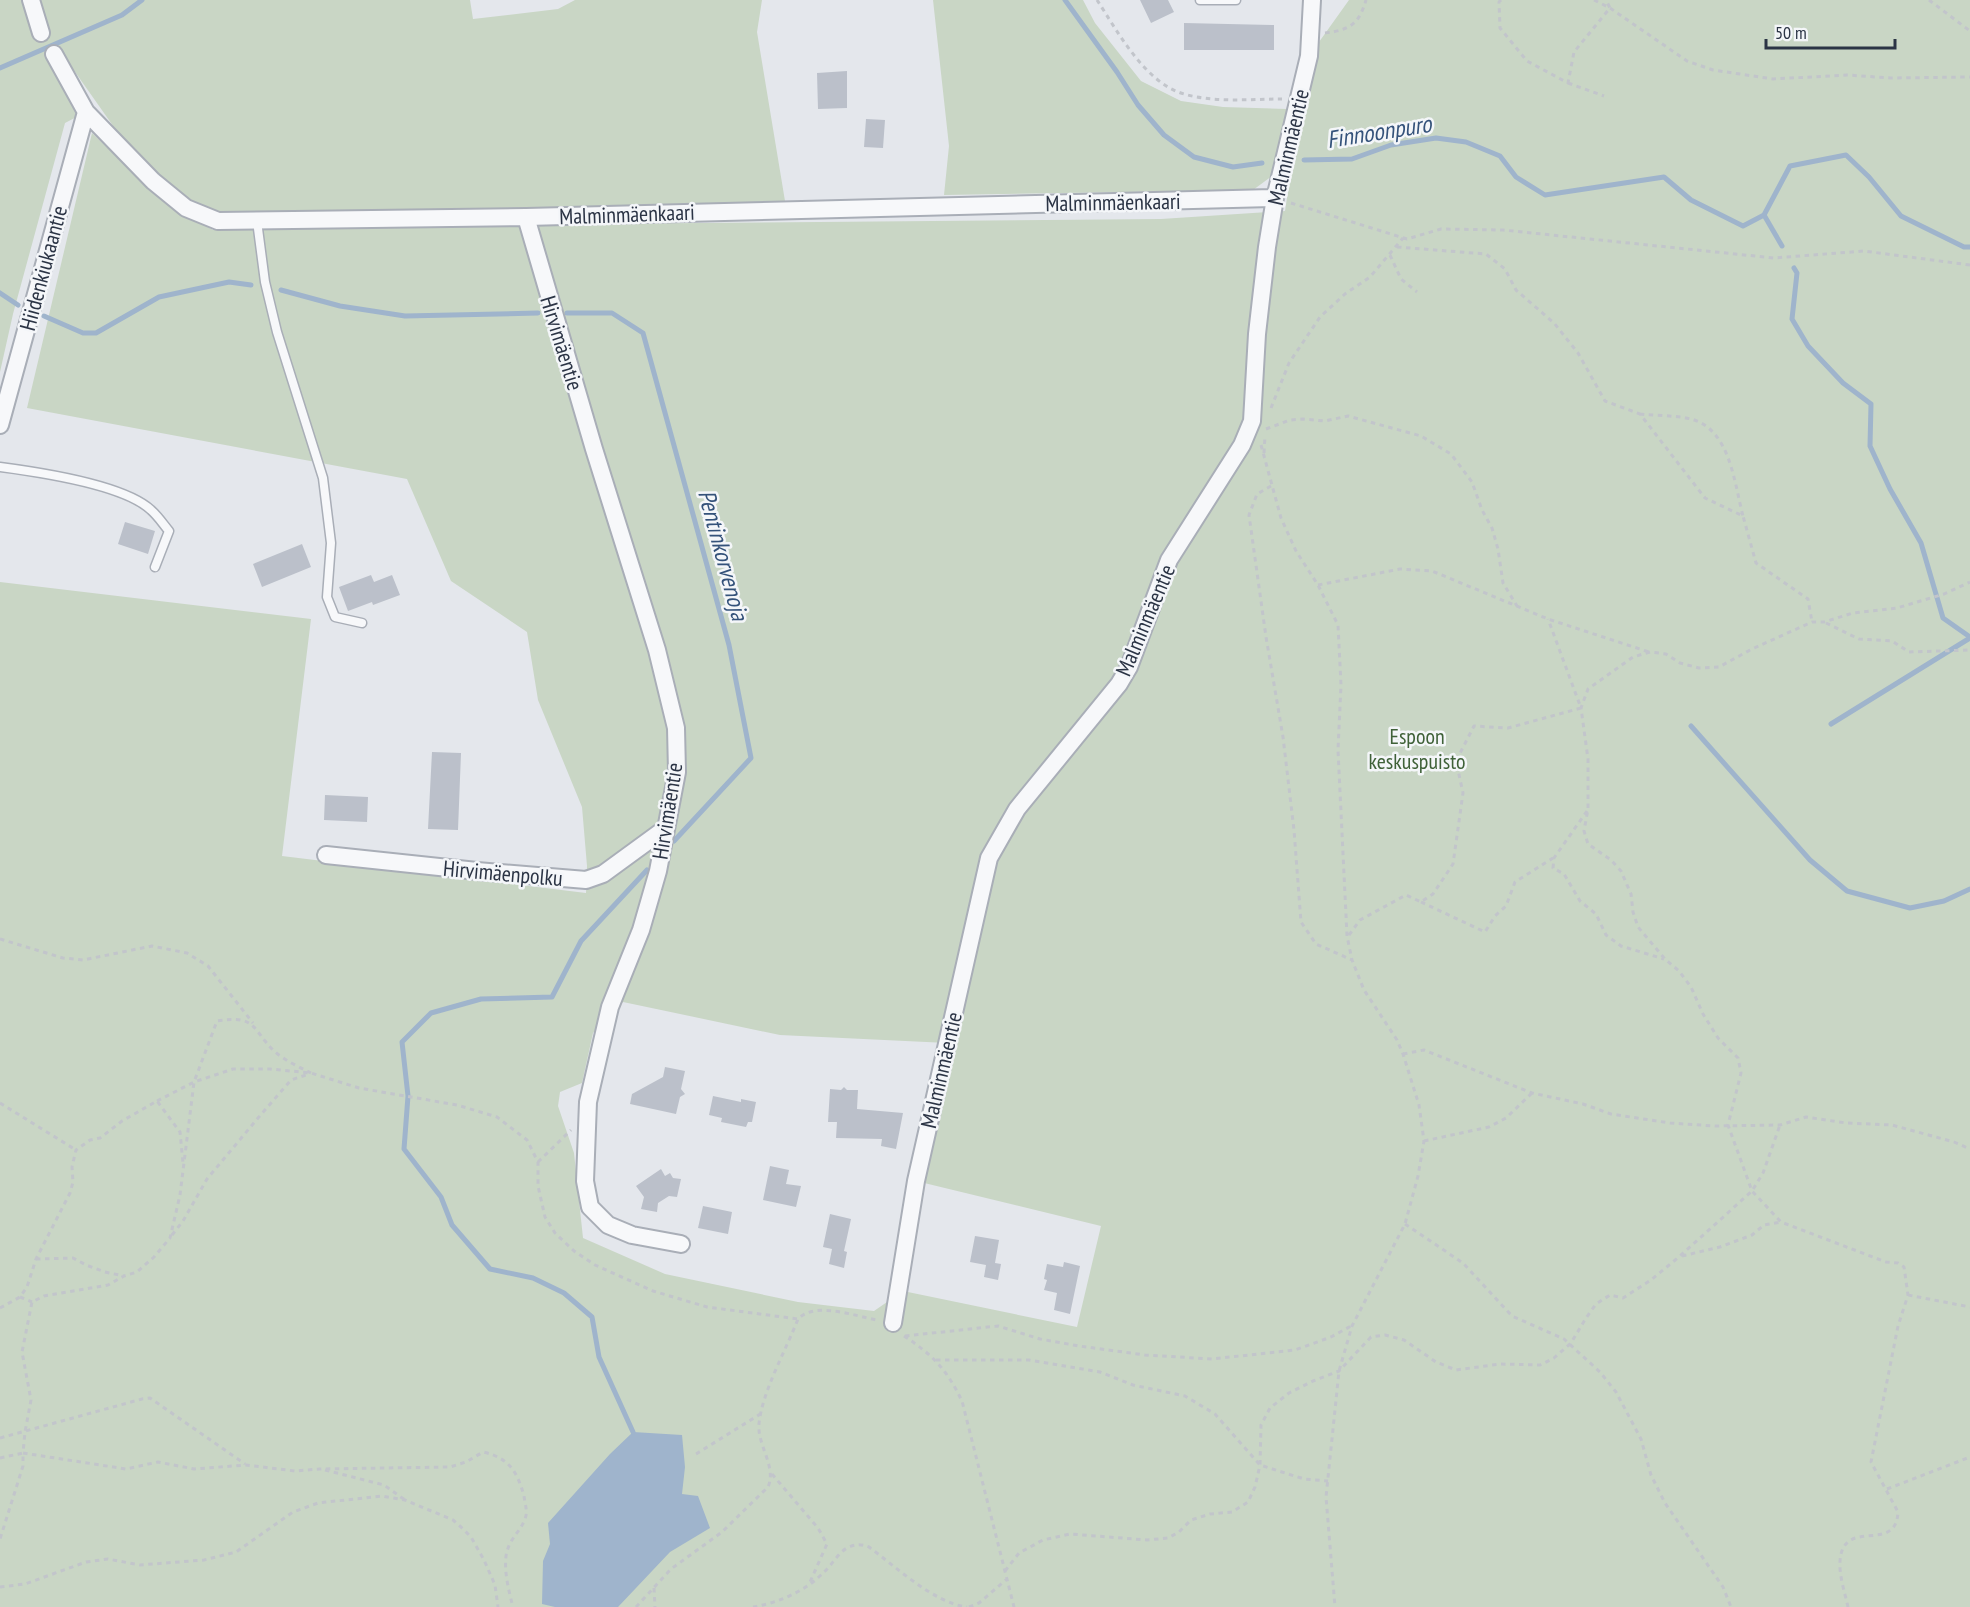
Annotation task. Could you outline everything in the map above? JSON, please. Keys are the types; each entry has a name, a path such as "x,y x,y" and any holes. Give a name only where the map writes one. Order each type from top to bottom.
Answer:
{"street":[{"path":"31,0 41,33"},
{"name":"Malminmäentie","path":"898,1329 916,1181 989,858 1017,809 1124,676 1169,560 1242,445 1263,422 1257,333 1275,198 1309,57 1308,0"},
{"name":"Malminmäenkaari","path":"54,54 86,112 153,182 186,208 218,221 526,217 1275,198"},
{"name":"Hiidenkiukaantie","path":"0,425 86,112"},
{"name":"Hirvimäentie","path":"526,217 573,382 657,650 676,728 677,772 658,871 641,930 610,1007 587,1114 585,1181 590,1207 608,1225 632,1236 681,1244"},
{"name":"Hirvimäenpolku","path":"326,855 586,880 603,874 666,828"}],"lane":[{"path":"1200,0 1236,0"},
{"path":"257,221 265,282 277,332 323,478 331,543 327,597 334,617 362,623"},
{"path":"0,467 87,483 128,495 150,509 169,531 155,567"}],"path":[{"path":"1097,0 1149,73 1170,88 1183,94 1206,99 1299,100"},
{"path":"1310,35 1343,31 1361,16 1366,0"},
{"path":"1501,0 1499,2 1500,28 1527,61 1568,83 1604,96"},
{"path":"1594,0 1610,8 1687,61 1713,70 1773,79 1847,75 1891,78 1970,77"},
{"path":"1606,0 1610,8"},
{"path":"1929,0 1970,31"},
{"path":"1568,83 1574,52 1610,8"},
{"path":"1275,198 1407,239 1441,229 1503,230 1774,258 1864,251 1970,265"},
{"path":"1335,1607 1326,1497 1339,1371 1352,1326 1405,1224 1418,1176 1424,1141 1419,1105 1403,1054 1397,1040 1364,990 1352,960 1347,936 1338,750 1341,685 1338,625 1318,585 1296,551 1281,518 1264,454 1263,422 1289,363 1320,317 1345,294 1370,277 1403,238"},
{"path":"1396,247 1486,254 1505,269 1516,290 1554,323 1578,353 1605,400 1640,414 1690,419 1710,427 1723,445 1756,563 1808,599 1812,622"},
{"path":"1389,255 1401,279 1417,292"},
{"path":"1640,414 1705,498 1743,516"},
{"path":"1263,422 1304,419 1325,421 1348,416 1421,436 1451,454 1472,482 1482,510 1492,528 1503,583 1517,606"},
{"path":"1263,422 1264,454"},
{"path":"1271,486 1257,494 1249,515 1287,772 1301,922 1316,944 1352,960"},
{"path":"1318,585 1400,569 1432,571 1548,619 1650,652 1665,654 1680,663 1699,668 1719,667 1752,649 1812,622 1824,622 1853,613 1897,608 1944,594 1970,582"},
{"path":"1548,619 1581,708 1588,759 1588,809 1584,831 1588,844 1611,860 1621,871 1631,894 1638,927 1665,959 1679,971 1691,987 1703,1014 1718,1038 1738,1058 1741,1073 1728,1125 1752,1191 1781,1222 1904,1267 1908,1295 1898,1326 1871,1462 1898,1512 1898,1521 1887,1534 1854,1537 1847,1542 1840,1563 1848,1607"},
{"path":"1824,622 1859,639 1892,641 1909,652 1970,650"},
{"path":"1581,708 1588,689 1633,657 1650,652"},
{"path":"1421,902 1433,894 1453,864 1462,793 1456,761 1474,726 1508,728 1581,708"},
{"path":"1347,936 1360,920 1406,895 1485,932 1496,915 1506,906 1515,882 1554,858 1588,809"},
{"path":"1554,858 1553,867 1564,874 1580,901 1596,914 1606,935 1621,946 1665,959"},
{"path":"0,940 63,958 83,960 152,946 187,953 208,966 276,1052 311,1073"},
{"path":"170,1238 183,1168 194,1082 217,1021 235,1018 254,1025"},
{"path":"1403,1054 1424,1050 1532,1093 1583,1104 1611,1114 1670,1123 1715,1126 1780,1125 1806,1117 1846,1123 1892,1125 1954,1142 1970,1149"},
{"path":"0,1308 20,1298 27,1287 36,1259 70,1193 76,1150 90,1140 100,1138 122,1121 194,1082 233,1069 270,1069 311,1073 359,1088 457,1105 497,1118 527,1140 538,1162 538,1186 545,1217 555,1233 574,1251 595,1265 653,1291 707,1307 798,1319"},
{"path":"20,1298 32,1302 44,1296 108,1285 137,1272 170,1238 183,1221 207,1179 291,1080 311,1073"},
{"path":"1424,1141 1489,1127 1506,1118 1532,1093"},
{"path":"157,1101 180,1132 183,1168"},
{"path":"0,1103 76,1150"},
{"path":"538,1162 587,1114"},
{"path":"1005,1571 1019,1553 1043,1540 1070,1534 1147,1540 1168,1538 1179,1532 1191,1520 1210,1514 1232,1512 1248,1502 1255,1487 1260,1465 1261,1425 1270,1408 1289,1393 1339,1371 1371,1337 1385,1335 1404,1340 1436,1362 1456,1370 1500,1364 1540,1365 1554,1358 1570,1343 1596,1304 1610,1294 1623,1298 1651,1280 1752,1191 1763,1173 1780,1125"},
{"path":"1680,1256 1720,1247 1752,1235 1764,1225 1781,1222"},
{"path":"1405,1224 1463,1263 1512,1316 1570,1343 1600,1372 1616,1392 1641,1439 1651,1474 1665,1503 1723,1587 1731,1607"},
{"path":"36,1259 73,1258 105,1272 124,1276"},
{"path":"1908,1295 1970,1307"},
{"path":"0,1539 23,1466 25,1432 31,1400 22,1352 32,1302"},
{"path":"636,1607 671,1569 722,1532 768,1487 771,1472 762,1447 759,1425 765,1398 798,1319 804,1313 824,1310 898,1329 998,1326 1040,1339 1079,1346 1145,1355 1212,1359 1295,1350 1331,1337 1352,1326"},
{"path":"898,1329 936,1360 950,1377 962,1401 1014,1607"},
{"path":"936,1360 1029,1360 1100,1372 1133,1385 1185,1396 1215,1413 1260,1465 1304,1479 1328,1481"},
{"path":"0,1438 142,1398 150,1398 246,1465"},
{"path":"696,1455 762,1413"},
{"path":"0,1458 23,1453 126,1469 158,1462 194,1469 246,1465 295,1471 450,1467 466,1462 483,1452 498,1455 512,1467 519,1480 526,1508 525,1519 513,1536 506,1560 513,1607"},
{"path":"1887,1489 1970,1457"},
{"path":"320,1469 384,1485 405,1500"},
{"path":"771,1472 818,1528 827,1544 810,1584"},
{"path":"0,1587 25,1584 86,1562 108,1559 140,1565 204,1560 236,1552 293,1512 318,1503 382,1496 405,1500 453,1520 471,1537 495,1585 498,1607"},
{"path":"753,1607 776,1603 810,1584 823,1574 844,1550 861,1544 869,1547 921,1586 958,1606 968,1607 979,1603 1006,1579"},
{"path":"654,1587 655,1607"}],"green space":[{"path":"0,0 470,0 473,19 558,9 575,0 762,0 757,32 785,201 526,211 219,214 175,192 123,140 61,52 86,112 65,123 13,314 0,372"},
{"path":"933,0 1083,0 1095,23 1141,81 1181,101 1223,107 1287,109 1272,176 1253,190 944,195 949,146"},
{"name":"Espoon keskuspuisto","path":"1349,0 1970,0 1970,1607 0,1607 0,582 311,619 282,856 586,893 587,866 582,807 538,700 527,632 451,581 407,479 27,408 92,133 168,205 213,230 342,226 1161,219 1285,211 1309,56","holes":["623,1002 780,1035 947,1043 916,1181 1101,1226 1077,1327 903,1291 874,1311 798,1302 665,1274 583,1238 574,1153 558,1106 560,1092 582,1083 593,1033"]}],"water":[{"path":"633,1432 682,1435 685,1467 682,1494 698,1496 710,1528 670,1552 618,1607 555,1607 542,1604 543,1561 550,1544 548,1523"}],"building":[{"path":"1140,0 1168,0 1174,12 1151,23"},
{"path":"1184,23 1274,25 1274,50 1184,50"},
{"path":"847,71 847,108 818,109 817,73"},
{"path":"866,119 885,120 883,148 864,147"},
{"path":"125,522 155,531 148,554 118,544"},
{"path":"302,544 311,567 262,587 253,564"},
{"path":"371,575 374,582 392,575 400,595 348,611 339,587"},
{"path":"432,752 461,753 458,830 428,829"},
{"path":"325,795 368,797 367,822 324,820"},
{"path":"665,1067 685,1071 681,1089 685,1094 680,1097 676,1114 630,1104 632,1094 663,1077"},
{"path":"844,1087 847,1090 858,1090 857,1109 903,1113 896,1149 881,1146 882,1139 836,1138 837,1122 828,1122 830,1089 841,1090"},
{"path":"713,1096 741,1102 741,1099 756,1102 752,1122 748,1122 746,1127 721,1122 722,1118 709,1115"},
{"path":"770,1166 789,1170 786,1184 801,1186 796,1207 763,1200"},
{"path":"661,1169 665,1176 670,1173 673,1178 681,1179 677,1197 669,1196 658,1203 657,1212 641,1209 644,1197 636,1186"},
{"path":"703,1206 732,1212 728,1234 698,1228"},
{"path":"830,1214 851,1219 844,1251 847,1252 844,1268 829,1264 832,1249 823,1247"},
{"path":"975,1236 999,1240 995,1263 1001,1264 998,1280 984,1277 986,1265 970,1262"},
{"path":"1064,1262 1080,1266 1070,1314 1054,1310 1057,1293 1044,1290 1047,1280 1044,1279 1047,1264 1063,1267"}],"waterway":[{"name":"Finnoonpuro","path":"0,68 122,15 142,0"},
{"name":"Finnoonpuro","path":"1065,0 1138,105 1164,135 1194,157 1233,167 1262,163"},
{"name":"Finnoonpuro","path":"1304,160 1352,159 1391,145 1436,138 1466,142 1500,156 1516,177 1545,195 1664,177 1691,200 1743,226 1764,215 1790,166 1846,155 1869,177 1901,216 1964,247 1970,247"},
{"path":"1764,215 1782,246"},
{"path":"1794,268 1797,273 1792,319 1808,346 1843,383 1871,404 1870,446 1890,489 1921,543 1943,618 1970,637"},
{"name":"Pentinkorvenoja","path":"44,316 83,333 96,333 159,297 229,282 251,285"},
{"name":"Pentinkorvenoja","path":"281,290 340,306 405,316 538,313"},
{"name":"Pentinkorvenoja","path":"0,293 18,305"},
{"name":"Pentinkorvenoja","path":"567,313 612,313 643,333 729,645 751,758 674,841"},
{"path":"1831,724 1970,638"},
{"path":"1691,726 1810,860 1847,891 1910,908 1944,901 1970,889"},
{"name":"Pentinkorvenoja","path":"633,1432 599,1357 592,1317 564,1293 533,1278 490,1269 452,1225 441,1197 404,1149 408,1096 402,1042 431,1013 481,999 552,997 581,941 647,870"}]}
